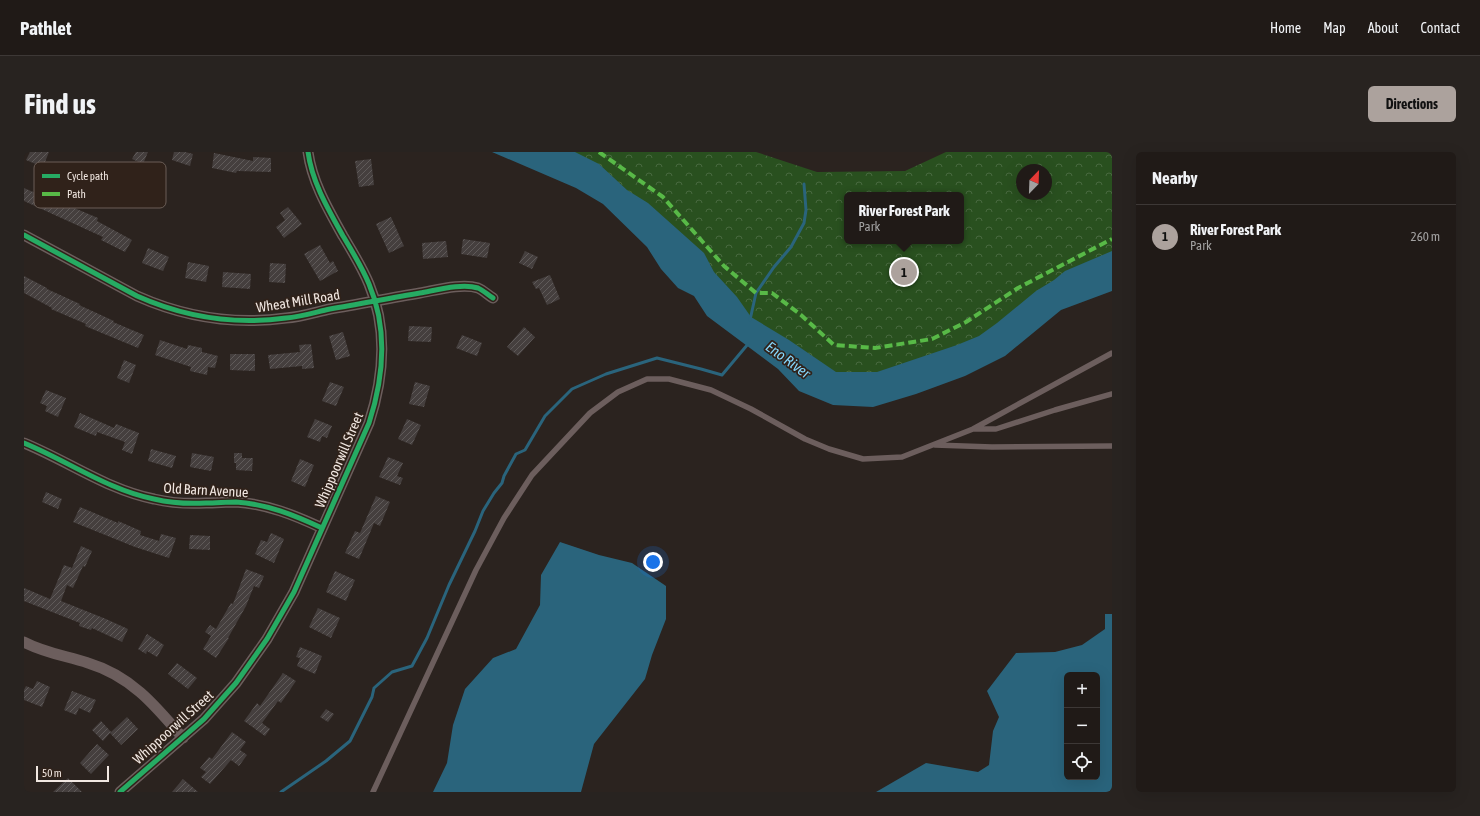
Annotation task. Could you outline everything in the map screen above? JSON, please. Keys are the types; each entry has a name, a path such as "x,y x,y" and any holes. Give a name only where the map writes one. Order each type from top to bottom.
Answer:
{"street":[{"name":"Whippoorwill Street","path":"120,792 204,719 226,695 267,640 294,592 369,423 382,368 380,320 375,301 361,267 322,197 313,175 308,152"},
{"name":"Wheat Mill Road","path":"24,235 156,305 207,318 232,321 286,318 465,286 478,288 493,298"},
{"name":"Old Barn Avenue","path":"24,443 49,453 104,482 134,494 154,499 182,503 235,502 269,507 287,512 322,528"},
{"path":"24,642 51,653 101,667 126,680 155,705 183,738"}],"lane":[{"path":"373,792 476,570 504,518 532,475 590,413 618,392 647,379 669,379 711,390 751,409 805,439 829,448 863,459 902,457 973,429 1112,353"},
{"path":"973,429 996,429 1112,394"},
{"path":"933,445 992,447 1112,446"}],"green space":[{"path":"568,152 756,152 817,172 905,171 946,152 1112,152 1112,270 957,363 849,391 805,371"}],"water":[{"name":"Eno River","path":"492,152 575,152 599,164 627,190 648,203 704,253 714,272 737,297 751,317 789,340 836,372 877,372 979,336 1036,291 1065,271 1112,251 1112,291 1061,310 1005,356 965,376 916,394 873,407 833,405 799,391 778,369 707,316 694,296 678,288 661,269 647,247 603,204 576,188"},
{"path":"560,542 599,555 632,563 666,586 666,619 652,655 645,679 594,744 581,792 433,792 447,763 453,725 465,689 493,658 516,649 540,605 541,575"},
{"path":"1105,614 1112,614 1112,792 876,792 926,763 978,772 989,765 993,731 999,717 987,691 1016,653 1055,652 1082,645 1105,629"}],"building":[{"path":"30,152 49,152 45,162 34,162 34,163 26,160"},
{"path":"136,152 148,152 144,162 139,162 132,159"},
{"path":"174,152 193,154 190,166 172,160"},
{"path":"214,153 253,161 253,157 271,158 271,172 237,171 236,173 212,168"},
{"path":"371,159 374,185 359,187 355,161"},
{"path":"24,188 34,192 34,206 24,201"},
{"path":"288,207 302,224 284,238 276,227 285,220 280,213"},
{"path":"39,208 74,208 98,218 97,221 132,240 125,252 101,240 103,237"},
{"path":"391,217 404,246 389,253 376,224"},
{"path":"463,239 490,243 487,258 461,254"},
{"path":"446,241 448,257 423,259 422,243"},
{"path":"320,245 330,263 333,261 338,271 320,281 304,254"},
{"path":"148,248 169,257 163,271 142,263"},
{"path":"525,251 538,257 532,269 519,263"},
{"path":"188,262 209,266 206,282 185,278"},
{"path":"270,263 286,264 285,283 269,282"},
{"path":"223,272 251,274 250,289 222,287"},
{"path":"550,275 560,299 547,305 539,288 536,289 532,282"},
{"path":"24,276 47,289 80,304 79,305 114,321 113,322 144,335 138,348 85,326 86,324 51,309 52,308 24,293"},
{"path":"409,326 432,327 431,342 408,341"},
{"path":"524,327 535,337 518,356 507,347"},
{"path":"343,332 350,356 336,360 329,336"},
{"path":"462,335 482,343 477,356 456,348"},
{"path":"160,340 187,349 188,345 202,348 202,352 218,356 215,368 208,367 207,375 190,371 191,367 155,355"},
{"path":"311,344 314,368 302,369 302,366 270,369 268,355 300,352 299,345"},
{"path":"230,354 255,354 255,371 230,370"},
{"path":"124,360 136,365 129,383 117,378"},
{"path":"330,382 344,387 336,406 322,401"},
{"path":"415,382 430,386 424,407 409,404"},
{"path":"46,390 66,398 58,417 45,411 47,406 40,403"},
{"path":"80,413 114,428 116,424 139,433 132,454 122,450 125,442 97,432 96,436 74,427"},
{"path":"315,419 332,426 327,438 322,436 320,442 307,437"},
{"path":"407,419 421,425 412,445 398,439"},
{"path":"151,449 176,456 172,468 148,461"},
{"path":"192,453 214,457 211,471 190,467"},
{"path":"234,453 242,453 242,458 253,458 252,471 236,470"},
{"path":"388,457 403,463 397,476 403,478 400,485 379,477"},
{"path":"300,459 314,465 305,487 291,481"},
{"path":"46,492 62,499 58,509 42,502"},
{"path":"376,496 390,502 380,526 374,523 359,559 345,553 355,531 360,533"},
{"path":"80,507 141,531 140,535 159,541 161,534 176,538 169,558 135,547 73,522"},
{"path":"271,533 284,539 274,563 255,554 261,540 267,542"},
{"path":"190,535 210,536 210,550 189,549"},
{"path":"81,546 92,551 73,588 67,585 61,601 128,629 122,642 92,628 91,630 79,626 80,623 24,601 24,588 50,599 64,565 72,568"},
{"path":"246,569 264,576 259,588 254,586 246,606 229,638 216,658 203,649 211,636 205,632 210,625 216,629 231,603 233,604"},
{"path":"335,571 355,580 346,601 326,592"},
{"path":"318,608 340,618 331,638 309,627"},
{"path":"147,634 164,645 157,657 147,651 146,654 138,649"},
{"path":"300,647 322,656 315,674 297,666 300,658 296,657"},
{"path":"177,663 197,678 188,689 168,674"},
{"path":"283,673 296,681 281,703 278,701 262,723 270,729 265,736 244,721 257,703 260,706"},
{"path":"37,681 50,687 42,707 24,700 24,690 26,686 33,689"},
{"path":"72,691 96,700 90,713 79,708 76,715 64,710"},
{"path":"326,709 334,714 328,722 320,717"},
{"path":"127,717 138,729 121,745 110,733 103,741 92,730 101,721 111,732"},
{"path":"232,732 246,742 240,750 247,755 239,766 231,760 210,784 201,777 206,772 200,768 209,757 212,759"},
{"path":"97,744 109,755 91,774 80,763"},
{"path":"68,778 82,792 53,792"},
{"path":"183,779 198,792 172,792"}],"waterway":[{"path":"750,320 756,293 774,267 791,247 804,223 806,210 804,184"},
{"path":"281,792 326,761 350,741 372,697 374,688 392,672 412,666 427,638 449,585 483,511 502,483 504,476 516,454 525,450 545,416 572,389 606,374 657,358 722,375 748,344"}],"marked path":[{"path":"599,152 663,197 724,266 756,293 772,293 801,315 834,345 875,348 932,339 966,322 1018,288 1112,239"}],"cycle path":[{"path":"120,792 204,719 236,683 267,639 294,592 369,423 374,406 381,371 382,353 379,318 375,301 357,259 321,195 313,174 308,152"},
{"path":"24,235 137,296 173,309 210,318 228,320 267,320 303,316 330,309 465,286 478,288 493,298"},
{"path":"24,443 104,482 137,495 180,503 236,502 259,505 291,515 322,528"}],"place":[{"name":"River Forest Park","path":"904,272"}]}
